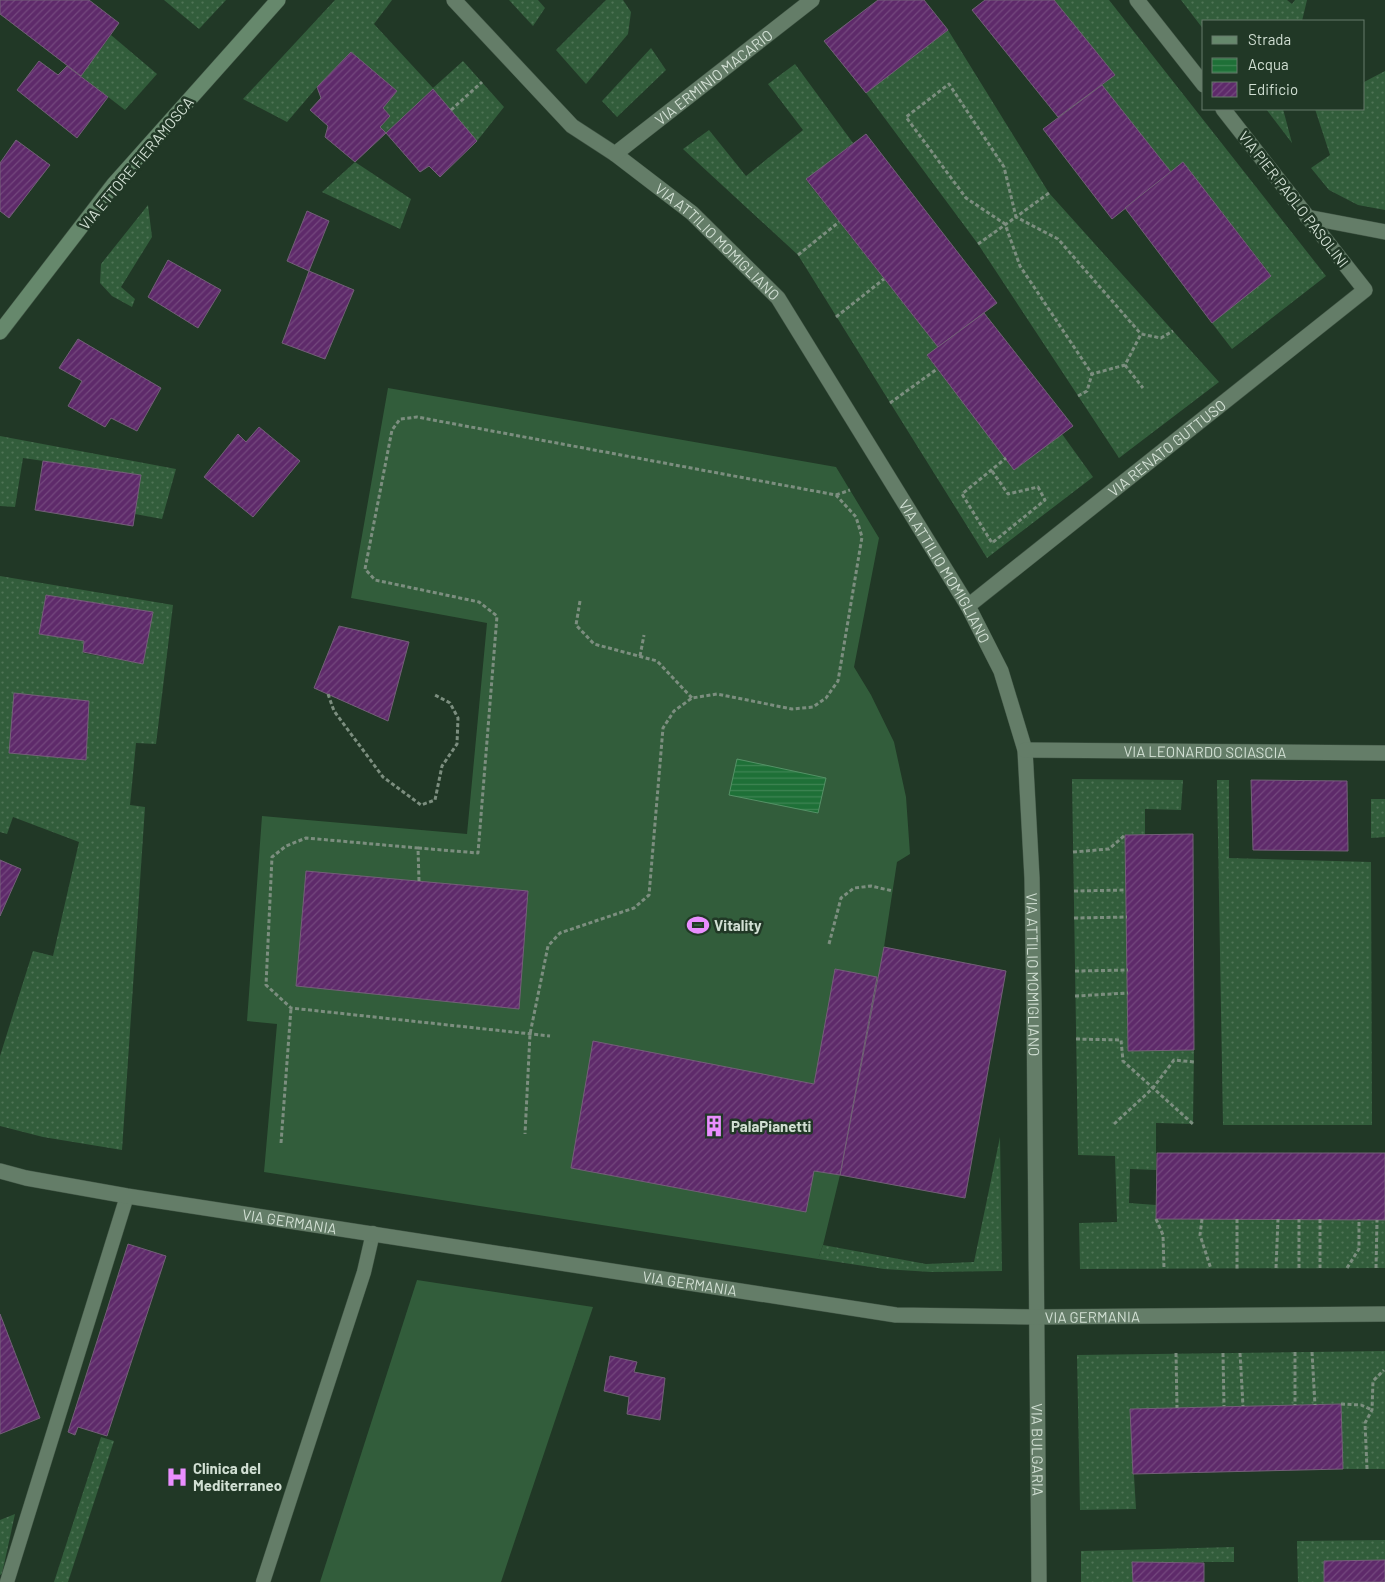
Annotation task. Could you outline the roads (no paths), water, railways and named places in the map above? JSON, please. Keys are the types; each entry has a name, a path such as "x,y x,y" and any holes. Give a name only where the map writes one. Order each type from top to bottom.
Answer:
{"main road":[{"name":"VIA ETTORE FIERAMOSCA","path":"0,332 114,184 278,0"}],"street":[{"name":"VIA ATTILIO MOMIGLIANO","path":"454,0 572,126 615,154 692,213 778,298 968,606 1001,671 1025,750 1032,878 1036,1317"},
{"name":"VIA ERMINIO MACARIO","path":"615,154 812,0"},
{"path":"1137,0 1202,82"},
{"name":"VIA PIER PAOLO PASOLINI","path":"1223,110 1365,290"},
{"path":"1307,216 1385,232"},
{"name":"VIA RENATO GUTTUSO","path":"968,606 1365,290"},
{"name":"VIA LEONARDO SCIASCIA","path":"1025,750 1385,753"},
{"name":"VIA GERMANIA","path":"0,1171 26,1178 127,1196 896,1314 1036,1317 1385,1314"},
{"name":"VIA BULGARIA","path":"1036,1317 1039,1582"}],"lane":[{"path":"7,1582 127,1196"},
{"path":"263,1582 364,1272 373,1233"}],"water":[{"path":"737,759 826,778 818,813 729,795"}],"place":[{"name":"Vitality","path":"698,925"},
{"name":"PalaPianetti","path":"714,1126"},
{"name":"Clinica del Mediterraneo","path":"177,1477"}]}
